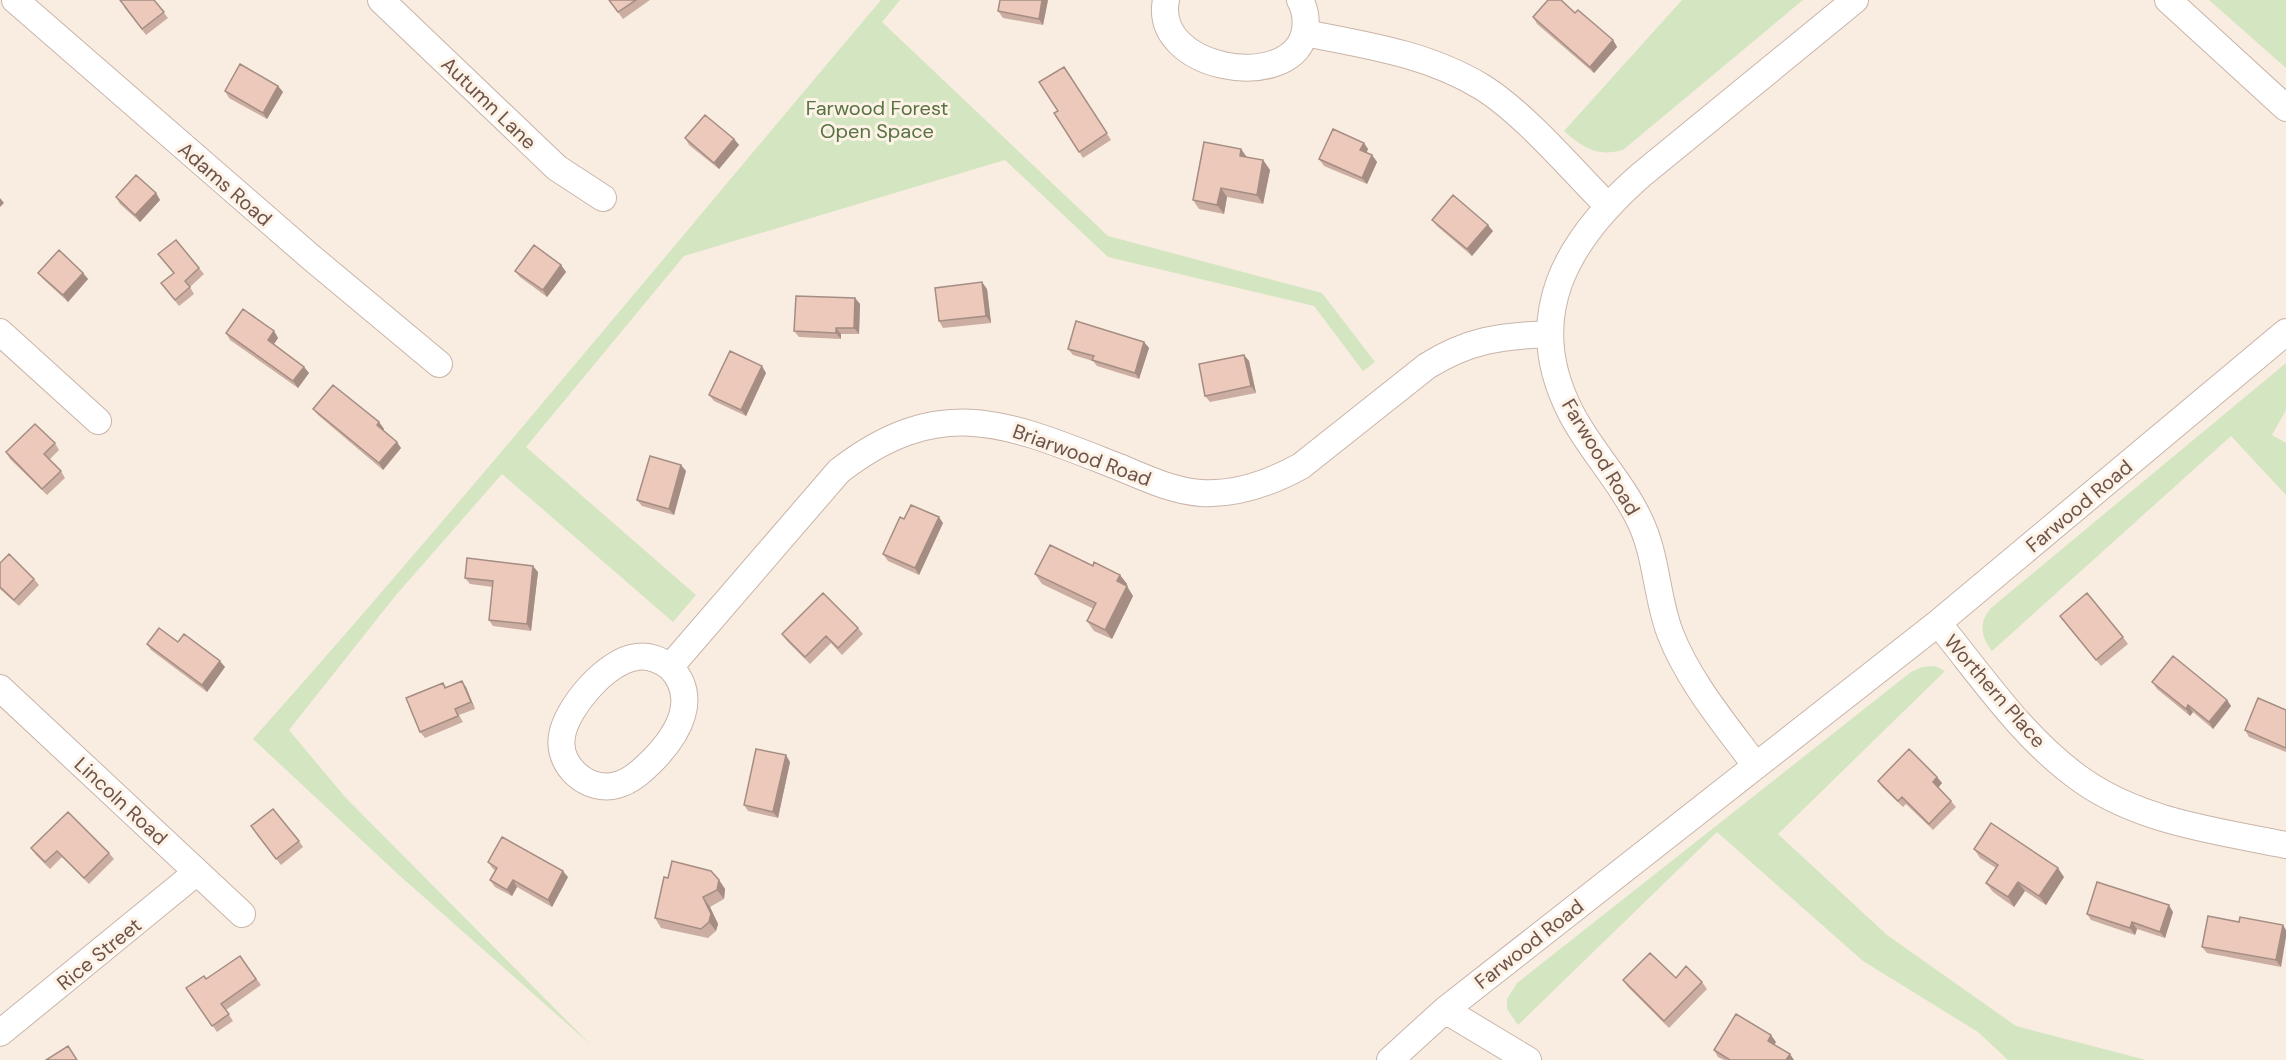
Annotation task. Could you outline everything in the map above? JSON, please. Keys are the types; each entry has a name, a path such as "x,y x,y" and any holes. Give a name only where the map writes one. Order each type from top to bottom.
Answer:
{"street":[{"path":"0,12 13,0"},
{"name":"Adams Road","path":"13,0 295,244 439,364"},
{"name":"Autumn Lane","path":"381,0 557,168 603,198"},
{"path":"1166,0 1167,28 1178,44 1194,54 1224,64 1257,68 1276,65 1292,56 1305,33 1305,15 1300,0"},
{"name":"Farwood Road","path":"1756,766 1707,701 1680,655 1660,599 1652,553 1643,528 1627,497 1571,412 1555,371 1549,334 1556,290 1564,267 1586,232 1608,206 1641,175 1855,0"},
{"path":"2168,0 2286,108"},
{"path":"1305,33 1416,57 1464,76 1505,104 1608,206"},
{"path":"0,332 98,422"},
{"name":"Farwood Road","path":"1390,1060 1445,1010 1938,623 2286,332"},
{"name":"Briarwood Road","path":"670,668 839,471 863,452 890,438 918,428 948,422 978,422 1007,426 1160,484 1200,493 1244,489 1280,478 1301,466 1427,366 1446,354 1486,339 1549,334"},
{"name":"Worthern Place","path":"1938,623 2020,724 2054,758 2084,782 2126,804 2160,817 2286,845"},
{"path":"646,656 670,668 684,689 685,708 678,726 660,753 636,775 619,784 601,786 577,775 566,761 561,745 562,735 569,716 587,690 611,668 628,658 646,656"},
{"name":"Lincoln Road","path":"0,688 242,914"},
{"name":"Rice Street","path":"5,1023 197,872"},
{"path":"1445,1010 1528,1060"}],"green space":[{"name":"Farwood Forest Open Space","path":"881,0 900,0 882,22 1108,236 1322,293 1375,362 1363,371 1314,306 1108,257 1005,160 684,256 526,447 696,595 673,622 502,474 396,595 289,730 345,797 591,1045 400,876 253,739 491,464"},
{"path":"1682,0 1803,0 1623,150 1598,152 1591,150 1564,131"},
{"path":"2209,0 2286,0 2286,68"},
{"path":"2286,363 2286,410 2272,435 2286,443 2286,495 2231,436 1992,651 1985,640 1982,629 1984,619 1991,608"},
{"path":"1935,666 1945,671 1778,834 1887,935 2016,1026 2146,1060 2008,1060 1978,1032 1863,961 1717,832 1518,1025 1507,1009 1507,999 1517,983 1911,672 1922,667"}],"building":[{"path":"120,0 154,0 164,12 142,29"},
{"path":"609,0 636,0 618,12"},
{"path":"1000,0 1042,0 1039,19 998,11"},
{"path":"1548,0 1561,0 1575,13 1578,10 1613,40 1590,67 1533,17"},
{"path":"240,64 278,86 263,113 225,91"},
{"path":"1064,67 1107,133 1079,152 1054,113 1058,111 1039,82"},
{"path":"705,115 734,139 714,163 685,138"},
{"path":"1333,129 1364,143 1360,150 1372,155 1362,178 1319,159"},
{"path":"1204,142 1241,149 1240,156 1263,160 1257,195 1221,188 1217,205 1193,200"},
{"path":"136,175 156,193 135,215 116,197"},
{"path":"1453,195 1488,225 1467,249 1432,220"},
{"path":"176,240 199,268 185,281 190,287 175,300 161,283 174,273 158,254"},
{"path":"534,245 561,265 543,290 515,271"},
{"path":"59,250 83,273 63,295 38,273"},
{"path":"982,282 986,316 939,321 935,288"},
{"path":"796,296 855,298 854,328 836,328 836,333 794,331"},
{"path":"243,309 274,331 268,340 304,367 293,381 226,333"},
{"path":"1076,321 1144,342 1135,373 1092,360 1094,356 1068,349"},
{"path":"730,351 762,366 741,410 709,395"},
{"path":"1244,355 1251,386 1205,396 1199,364"},
{"path":"333,385 379,422 377,425 397,442 379,463 313,409"},
{"path":"35,424 55,443 44,454 61,471 42,489 6,452"},
{"path":"650,456 681,465 669,509 637,500"},
{"path":"911,505 939,517 915,568 883,554 900,517 904,519"},
{"path":"1050,545 1093,566 1094,562 1120,575 1117,581 1127,586 1105,630 1087,621 1096,603 1035,574"},
{"path":"9,554 34,579 14,600 0,587 0,563"},
{"path":"467,558 533,566 527,624 489,620 493,581 465,578"},
{"path":"823,593 858,628 838,648 826,636 805,657 782,634"},
{"path":"2087,593 2123,637 2096,660 2060,616"},
{"path":"159,628 178,642 184,634 220,661 202,685 147,644"},
{"path":"2173,656 2227,700 2209,722 2188,705 2186,709 2152,682"},
{"path":"462,681 471,702 455,709 458,716 420,732 406,698 443,683 445,688"},
{"path":"2258,698 2286,710 2286,748 2245,730"},
{"path":"756,749 786,755 773,812 744,805"},
{"path":"1909,749 1937,777 1933,782 1951,801 1929,824 1902,797 1898,801 1878,781"},
{"path":"273,809 299,841 276,859 251,826"},
{"path":"68,812 109,853 84,878 57,851 45,862 31,848"},
{"path":"1991,823 2058,868 2039,896 2018,882 2008,897 1986,883 1998,865 1974,849"},
{"path":"502,837 563,871 548,900 513,880 507,890 490,880 497,868 488,862"},
{"path":"672,861 711,871 719,880 717,890 703,897 711,914 709,922 701,929 655,918 664,877 668,878"},
{"path":"2097,882 2169,905 2160,932 2132,922 2130,928 2087,914"},
{"path":"2208,916 2239,922 2240,917 2283,925 2276,960 2202,947"},
{"path":"1650,953 1676,978 1686,966 1702,982 1664,1021 1623,980"},
{"path":"240,956 256,979 221,1004 229,1014 212,1026 186,988 204,976 206,979"},
{"path":"1736,1014 1771,1035 1768,1041 1790,1054 1786,1060 1730,1060 1714,1050"},
{"path":"68,1046 77,1060 46,1060"}]}
